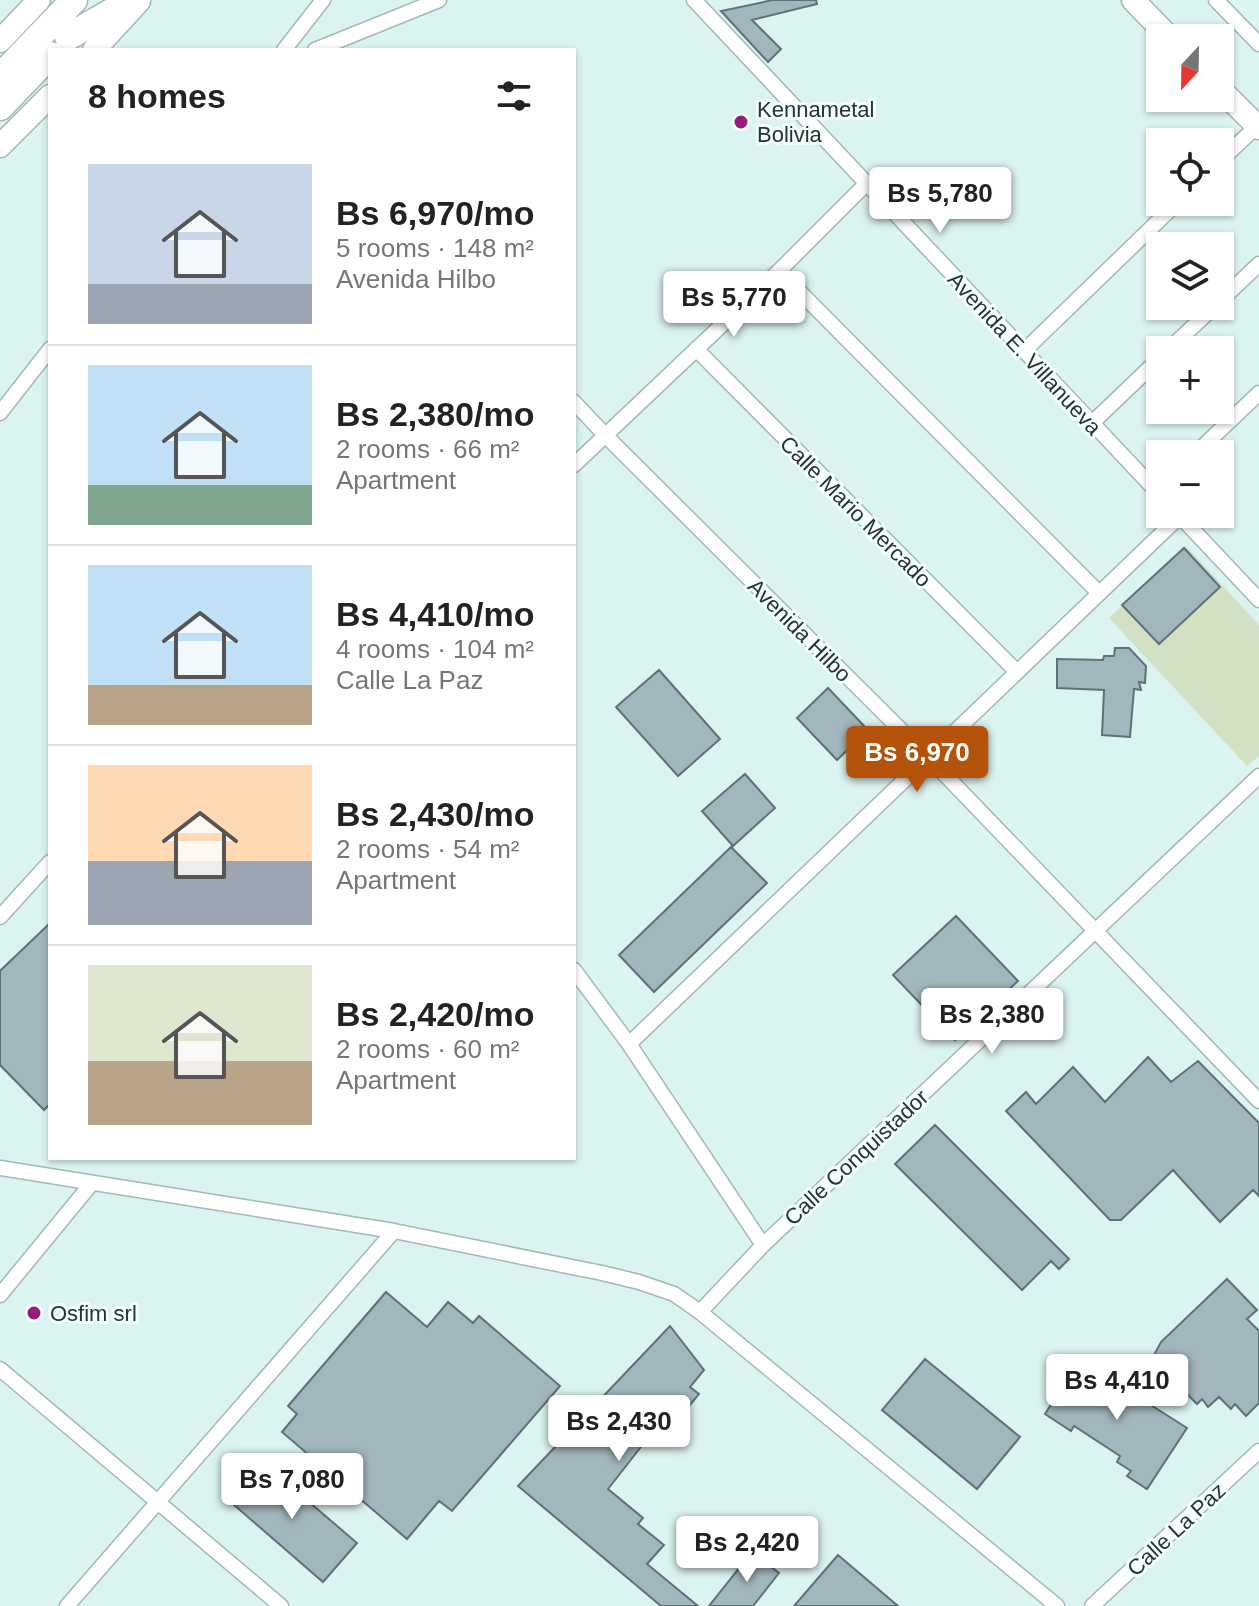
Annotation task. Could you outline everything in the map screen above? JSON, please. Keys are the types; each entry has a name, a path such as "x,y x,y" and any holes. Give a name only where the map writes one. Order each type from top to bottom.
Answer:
{"highway":[{"path":"0,77 74,0"},
{"path":"58,47 103,0"},
{"path":"58,47 132,0"},
{"path":"0,107 48,57"}],"main road":[{"path":"0,41 39,0"},
{"path":"96,48 141,0"},
{"path":"1133,0 1156,24"},
{"path":"0,146 48,98"},
{"path":"1234,103 1258,127"}],"street":[{"path":"286,48 323,0"},
{"path":"320,48 439,0"},
{"name":"Avenida E. Villanueva","path":"694,0 1146,478"},
{"path":"1216,0 1259,44"},
{"path":"1234,148 1258,127"},
{"path":"576,463 866,184"},
{"path":"1024,351 1164,216"},
{"path":"1234,288 1259,264"},
{"path":"779,271 1099,593"},
{"path":"1183,336 1200,320"},
{"name":"Calle Mario Mercado","path":"696,349 1017,672"},
{"path":"0,413 48,352"},
{"path":"1092,423 1146,371"},
{"path":"1210,440 1259,393"},
{"name":"Avenida Hilbo","path":"576,404 928,757 1259,1101"},
{"path":"629,1044 1166,528"},
{"path":"1191,528 1259,600"},
{"name":"Calle Conquistador","path":"700,1312 763,1245 1259,776"},
{"path":"0,917 48,864"},
{"path":"576,973 629,1044 763,1245"},
{"path":"0,1168 394,1231 639,1282 674,1294 700,1312 1057,1606"},
{"path":"0,1295 92,1183"},
{"path":"67,1606 394,1231"},
{"path":"0,1369 281,1606"},
{"name":"Calle La Paz","path":"1092,1606 1259,1451"}],"green space":[{"path":"1186,546 1259,625 1259,756 1247,766 1109,618"}],"building":[{"path":"773,0 816,0 817,4 752,20 781,49 768,62 721,11"},
{"path":"1184,548 1220,587 1159,644 1122,605"},
{"path":"1115,648 1129,648 1146,666 1145,683 1139,682 1141,690 1134,689 1130,737 1102,735 1104,690 1057,688 1057,659 1103,660 1104,656 1114,656"},
{"path":"659,670 720,739 678,776 616,707"},
{"path":"828,688 868,730 837,760 797,718"},
{"path":"745,774 775,808 733,846 702,811"},
{"path":"731,847 767,883 654,992 619,955"},
{"path":"956,916 1018,981 955,1040 893,975"},
{"path":"48,925 48,1106 44,1110 0,1065 0,971"},
{"path":"1148,1057 1171,1082 1198,1061 1259,1123 1259,1196 1253,1190 1220,1222 1173,1170 1121,1220 1110,1220 1006,1111 1026,1092 1036,1104 1073,1067 1105,1102"},
{"path":"935,1125 1069,1259 1059,1269 1051,1261 1022,1290 895,1164"},
{"path":"1227,1279 1257,1310 1247,1319 1259,1331 1259,1403 1246,1416 1235,1404 1231,1409 1219,1397 1208,1407 1202,1399 1197,1404 1183,1390 1177,1395 1159,1377 1166,1370 1153,1357 1161,1342"},
{"path":"386,1292 427,1327 448,1302 473,1323 479,1316 560,1386 452,1511 439,1501 407,1539 282,1432 297,1414 288,1406"},
{"path":"670,1326 704,1370 690,1387 699,1394 673,1426 662,1420 608,1489 643,1518 638,1524 664,1545 647,1564 698,1606 661,1606 518,1486"},
{"path":"925,1359 1020,1437 977,1489 882,1410"},
{"path":"1080,1360 1187,1428 1147,1489 1127,1476 1131,1471 1117,1462 1120,1456 1074,1426 1071,1431 1045,1414"},
{"path":"260,1460 357,1543 323,1582 226,1498"},
{"path":"752,1552 779,1573 753,1606 709,1606"},
{"path":"838,1555 898,1606 794,1606"}],"place":[{"name":"Kennametal Bolivia","path":"741,122"},
{"name":"Osfim srl","path":"34,1313"}]}
